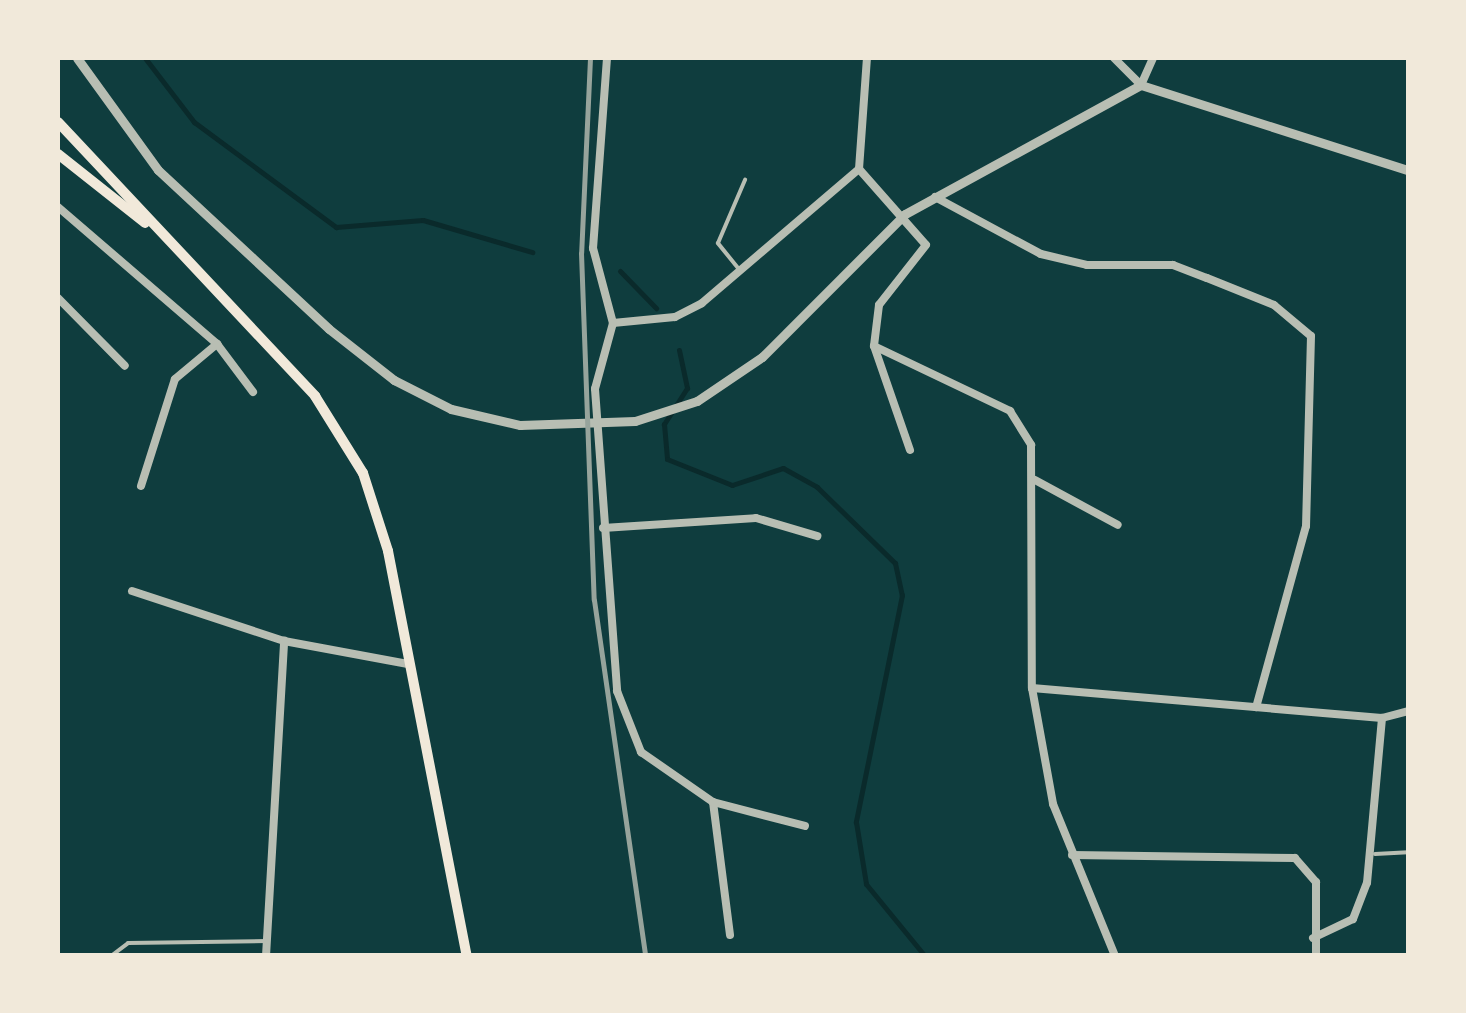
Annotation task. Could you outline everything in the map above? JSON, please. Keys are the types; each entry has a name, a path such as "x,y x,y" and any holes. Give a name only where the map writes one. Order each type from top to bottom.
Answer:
{"main road":[{"path":"58,122 150,226 280,356 341,435 380,516 467,956"},
{"path":"58,154 150,226"}],"street":[{"path":"77,58 158,170 216,227 394,380 451,408 581,428 697,401 762,356 905,214 1141,85 1153,58"},
{"path":"607,58 594,248 613,323 595,389 604,528 626,727 642,752 713,802 806,826"},
{"path":"613,323 674,317 859,169 867,58"},
{"path":"1114,58 1141,85 1408,170"},
{"path":"859,169 905,214 926,245 879,305 874,346 910,450"},
{"path":"935,197 1041,254 1087,265 1173,265 1274,306 1311,336 1306,526 1256,707"},
{"path":"58,207 217,344 253,392"},
{"path":"58,298 124,366"},
{"path":"141,486 175,379 217,344"},
{"path":"874,346 1010,411 1031,445 1035,480 1032,688 1053,804 1115,956"},
{"path":"1035,480 1118,525"},
{"path":"604,528 756,518 817,536"},
{"path":"132,592 284,641 408,664"},
{"path":"266,956 284,641"},
{"path":"1032,688 1382,718 1408,710"},
{"path":"1313,938 1352,919 1376,854 1382,718"},
{"path":"713,802 730,934"},
{"path":"1072,855 1295,858 1316,882 1316,956"}],"lane":[{"path":"738,268 718,243 746,180"},
{"path":"1376,854 1408,852"},
{"path":"112,956 128,943 267,941"}],"waterway":[{"path":"145,58 194,122 336,227 423,220 532,252"},
{"path":"620,271 656,308"},
{"path":"679,350 687,388 664,424 667,459 732,485 783,468 817,487 895,563 902,595 856,822 866,884 925,956"}],"railway":[{"path":"590,58 581,253 594,600 645,956"}]}
